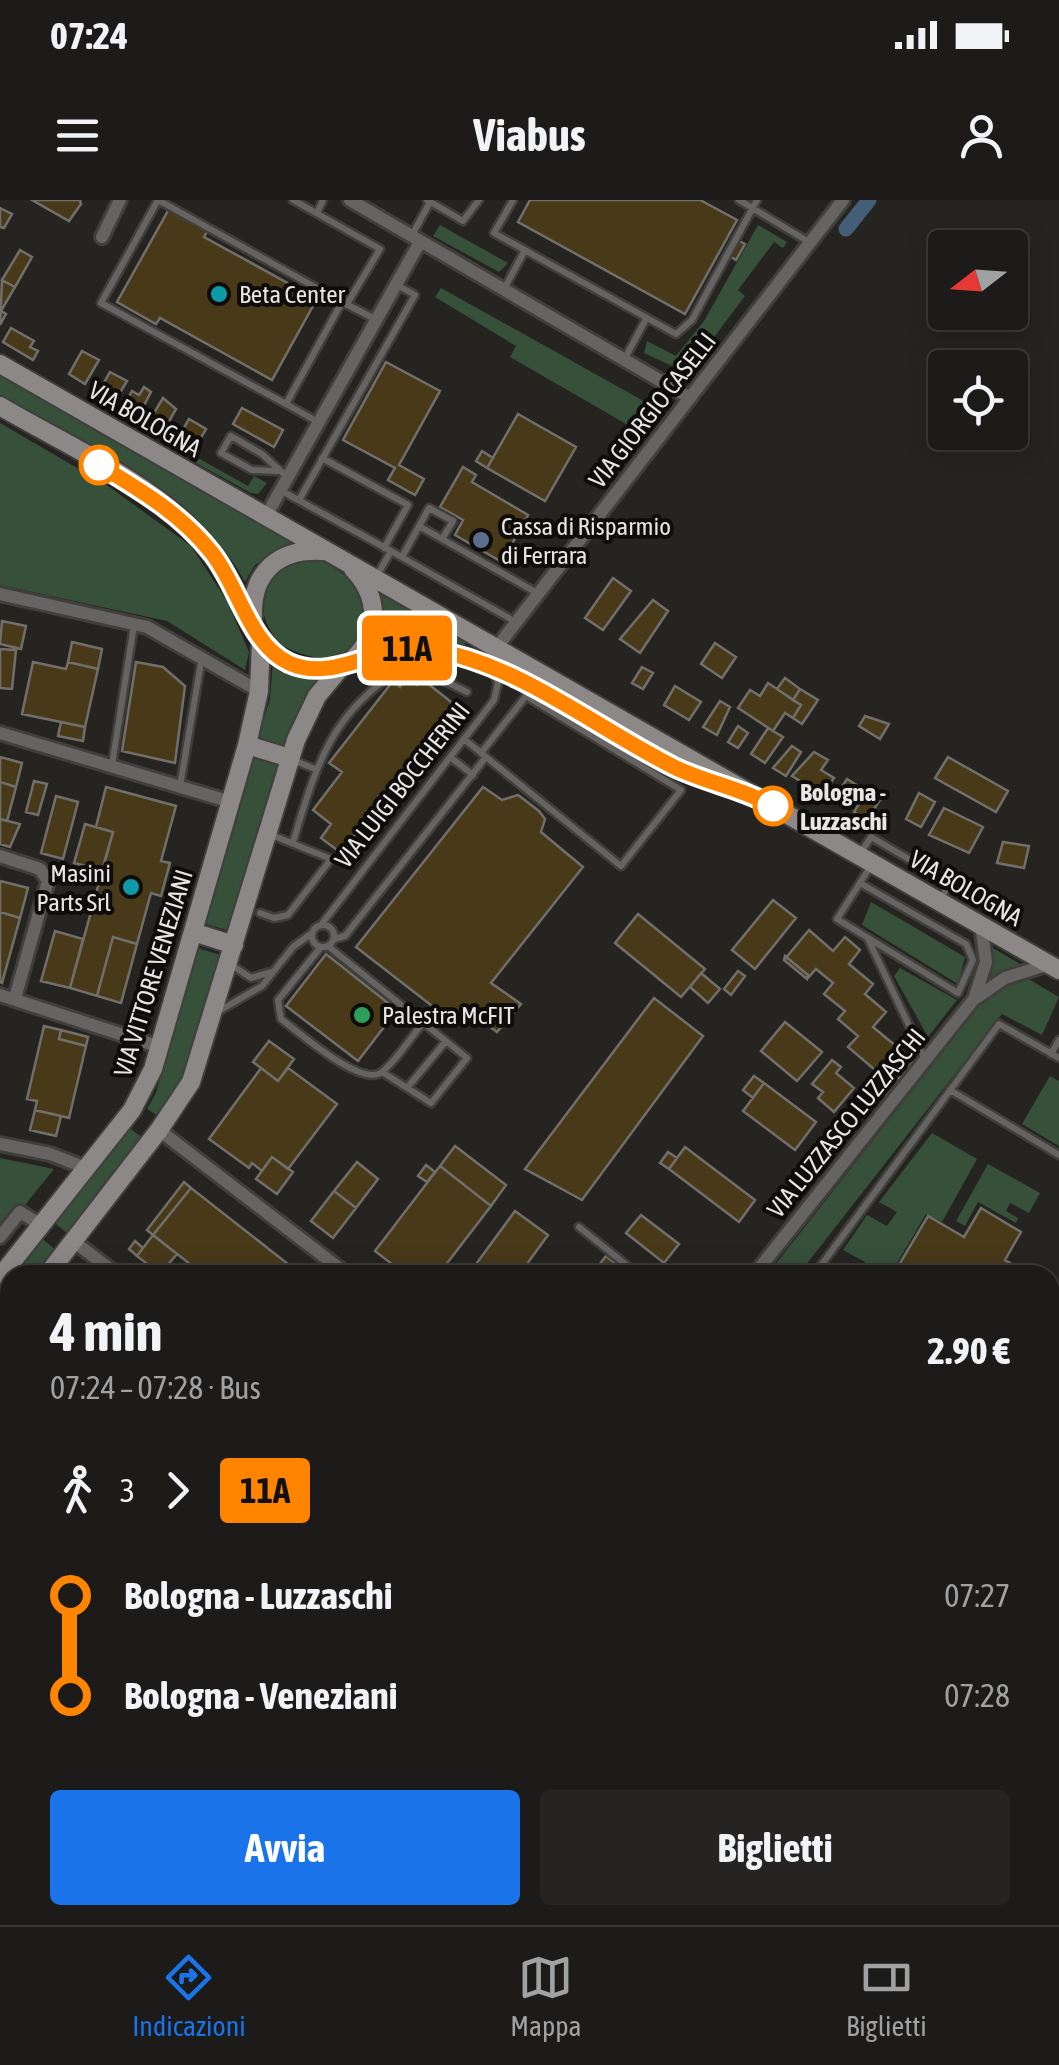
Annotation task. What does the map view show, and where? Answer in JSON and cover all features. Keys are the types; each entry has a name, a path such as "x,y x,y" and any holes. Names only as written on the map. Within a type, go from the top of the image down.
{"main road":[{"name":"VIA BOLOGNA","path":"0,364 1054,967"},
{"name":"VIA BOLOGNA","path":"0,406 158,500 188,524 214,556 258,634 275,655 306,669 346,663 398,648 431,649 462,656 489,666 673,766 744,789"},
{"path":"258,634 254,589 268,566 290,553 328,552"},
{"path":"54,1265 160,1130 195,1074 290,758 317,696 370,636 374,609 366,584 346,561"},
{"name":"VIA VITTORE VENEZIANI","path":"9,1265 132,1110 160,1047 247,745 259,691 258,634"},
{"name":"VIA BOLOGNA","path":"462,656 484,655 496,647"},
{"path":"247,745 290,758"},
{"path":"193,932 232,954"},
{"path":"132,1110 160,1130"},
{"path":"40,1226 71,1244"}],"street":[{"path":"102,237 120,200"},
{"path":"350,200 690,398"},
{"name":"VIA GIORGIO CASELLI","path":"496,647 843,200"},
{"path":"266,516 282,479 396,284 416,239"},
{"path":"0,594 135,624 203,656 259,691"},
{"path":"0,732 230,802"},
{"path":"0,856 40,869 48,880 15,998"},
{"name":"VIA LUZZASCO LUZZASCHI","path":"974,999 986,962 980,925"},
{"name":"VIA LUZZASCO LUZZASCHI","path":"762,1265 974,999 1005,978 1054,967"},
{"path":"0,995 160,1047"},
{"path":"160,1130 335,1265"},
{"path":"0,1144 50,1154 86,1168"},
{"path":"0,1237 20,1212 40,1226"},
{"path":"71,1244 103,1265"}],"lane":[{"path":"318,422 101,303 148,217 158,200 376,320"},
{"path":"286,404 380,249 293,200"},
{"path":"317,213 324,200"},
{"path":"416,239 428,201 464,221 479,200"},
{"path":"513,200 494,233 676,334 685,330 754,204"},
{"path":"739,200 754,204 810,243"},
{"path":"503,292 525,250"},
{"path":"299,500 415,295 396,284"},
{"path":"624,360 646,319"},
{"path":"282,479 252,470 221,453 230,436 262,454 299,500 516,622"},
{"path":"322,458 408,505 376,578"},
{"path":"402,557 429,508 453,521 442,539"},
{"path":"419,526 539,594"},
{"path":"112,766 135,624"},
{"path":"398,648 401,669"},
{"path":"180,786 203,656"},
{"name":"VIA LUIGI BOCCHERINI","path":"213,1014 256,990 321,925 497,695 498,683 489,666"},
{"path":"293,842 315,769 350,712 401,669 424,671 467,692"},
{"name":"VIA LUIGI BOCCHERINI","path":"382,1072 358,1074 278,1015 278,1000 324,947 334,938 345,936 473,775 484,755 526,696 680,790 621,866 484,755"},
{"path":"464,739 484,755"},
{"path":"450,756 473,775"},
{"path":"290,758 315,769"},
{"path":"260,914 274,918 288,915 331,859 267,834"},
{"path":"860,883 966,944 973,960 958,993 837,919 860,883 871,837 950,883 939,901"},
{"path":"321,925 330,928 334,938"},
{"path":"312,933 313,942 324,947 423,1022 467,1058 431,1103 382,1072 423,1022"},
{"path":"868,938 926,1060"},
{"path":"232,954 258,978 276,968"},
{"path":"821,1265 999,1024 1055,1056 1059,1040"},
{"path":"407,1088 446,1041"},
{"path":"950,1090 1059,1155"},
{"path":"579,1227 627,1265"}],"green space":[{"path":"440,225 508,263 499,272 433,236"},
{"path":"758,225 787,242 783,248 774,242 738,290 745,296 714,337 707,332 688,355 694,361 685,372 644,353 647,341 676,356 704,321"},
{"path":"441,288 649,404 654,396 663,401 633,440 622,434 628,425 510,357 516,346 435,297"},
{"path":"0,372 293,542 255,565 245,582 224,550 168,496 103,454 0,397"},
{"path":"0,423 108,486 191,546 227,601 249,652 245,670 167,621 0,585"},
{"path":"198,458 248,486 254,476 267,483 258,494 251,493 196,463"},
{"path":"318,559 345,576 361,595 366,616 363,634 351,649 333,657 308,656 278,643 263,612 265,586 273,575 284,567"},
{"path":"380,594 466,642 462,650 414,635 381,641"},
{"path":"273,661 316,680 287,748 257,738 270,700"},
{"path":"250,756 280,764 230,931 202,923"},
{"path":"871,902 965,957 958,984 862,925"},
{"path":"991,947 1020,964 988,982"},
{"path":"197,948 224,956 190,1069 160,1117 147,1109 156,1093"},
{"path":"900,968 957,1000 928,1037 894,976"},
{"path":"1025,977 1059,997 1042,1035 1002,1014 806,1265 775,1265 984,999"},
{"path":"1050,1076 1059,1081 1059,1146 1022,1124"},
{"path":"128,1127 143,1138 69,1235 55,1223"},
{"path":"932,1133 977,1159 942,1222 926,1214 896,1265 864,1265 865,1262 843,1250 867,1215 887,1226 897,1212 879,1202"},
{"path":"0,1158 54,1169 0,1236"},
{"path":"988,1164 1040,1193 1029,1213 1010,1203 1006,1211 1018,1218 1016,1223 978,1202 965,1226 956,1221"},
{"path":"40,1237 57,1251 46,1265 18,1265"}],"building":[{"path":"32,200 80,200 81,204 69,221"},
{"path":"530,200 700,200 737,220 685,314 518,222"},
{"path":"0,208 12,214 4,228 0,227"},
{"name":"Beta Center","path":"169,209 208,230 204,237 306,293 308,290 319,295 272,380 160,318 156,324 117,302"},
{"path":"737,240 745,244 736,260 728,255"},
{"path":"20,250 32,257 15,287 2,280"},
{"path":"2,280 15,287 1,311 6,314 0,325"},
{"path":"11,328 34,341 30,347 38,351 33,360 3,342"},
{"path":"82,351 99,360 85,384 69,374"},
{"path":"386,362 440,391 399,465 424,479 415,495 388,480 395,468 343,440"},
{"path":"110,372 127,381 118,396 102,386"},
{"path":"144,387 151,392 141,411 126,402 132,391 139,395"},
{"path":"163,398 176,409 167,425 152,416"},
{"path":"242,408 283,430 274,447 233,424"},
{"path":"518,414 576,447 545,501 487,468"},
{"path":"189,419 206,429 198,443 181,433"},
{"path":"482,451 493,458 487,468 476,461"},
{"path":"463,467 476,475 472,482 528,515 502,562 455,535 463,520 440,507"},
{"path":"613,578 631,591 603,630 585,618"},
{"path":"653,600 668,611 640,653 620,639"},
{"path":"2,621 26,626 21,649 0,644"},
{"path":"72,642 102,649 98,669 68,662"},
{"path":"715,643 736,657 722,678 701,664"},
{"path":"0,649 16,650 12,689 0,688"},
{"path":"33,662 66,669 68,662 98,669 85,727 22,714"},
{"path":"136,662 163,667 185,686 175,763 122,751"},
{"path":"642,667 653,673 643,689 632,683"},
{"path":"407,677 417,685 422,679 455,705 341,853 321,838 331,824 313,810 342,772 329,763 393,681 400,687"},
{"path":"785,678 800,689 793,700 777,689"},
{"path":"768,683 801,705 793,718 785,713 773,731 738,708 750,690 760,696"},
{"path":"675,686 701,702 689,720 664,705"},
{"path":"800,689 818,700 802,724 793,718 801,705 793,700"},
{"path":"720,701 730,707 717,735 703,727"},
{"path":"865,716 889,724 880,739 859,726"},
{"path":"61,722 85,727 83,741 58,736"},
{"path":"738,726 748,733 738,748 728,742"},
{"path":"768,728 783,737 765,763 751,754"},
{"path":"792,746 801,752 786,776 773,768"},
{"path":"814,752 828,760 821,770 834,778 823,795 792,776"},
{"path":"0,757 22,763 16,787 0,782"},
{"path":"948,757 1008,791 996,812 935,778"},
{"path":"847,779 858,786 846,806 834,799"},
{"path":"34,781 47,784 38,815 26,812"},
{"path":"0,782 16,787 7,821 0,819"},
{"name":"Masini Parts Srl","path":"106,787 176,806 161,861 170,863 161,896 151,893 137,944 113,937 97,996 70,988 113,832 96,827"},
{"path":"483,787 502,800 518,795 539,811 545,819 541,832 583,867 491,983 521,1004 497,1032 468,1010 458,1026 356,947"},
{"path":"867,791 880,800 867,820 854,812"},
{"path":"919,793 935,802 921,827 906,819"},
{"path":"56,796 78,802 63,859 41,853"},
{"path":"944,808 983,827 969,853 929,835"},
{"path":"0,819 20,824 10,847 0,844"},
{"path":"85,824 113,832 102,870 74,863"},
{"path":"1003,842 1029,846 1024,868 997,863"},
{"path":"0,881 28,888 20,918 0,912"},
{"path":"773,900 796,918 755,969 732,950"},
{"path":"0,912 20,918 2,983 0,982"},
{"path":"638,914 705,969 681,997 615,943"},
{"path":"809,930 833,951 845,937 860,950 849,964 873,984 865,994 886,1012 873,1027 914,1061 885,1095 867,1080 875,1070 848,1047 858,1036 838,1019 845,1011 824,994 833,983 816,969 807,979 784,960"},
{"path":"55,931 83,939 70,988 41,981"},
{"path":"113,937 137,944 121,1003 97,996"},
{"path":"326,954 397,1010 358,1061 286,1006"},
{"path":"785,956 808,975 807,979 784,960"},
{"path":"738,971 745,976 731,995 724,989"},
{"path":"701,973 720,989 708,1003 690,987"},
{"path":"654,998 703,1036 582,1200 525,1169"},
{"path":"785,1022 822,1052 797,1081 761,1051"},
{"path":"44,1026 61,1030 59,1039 86,1046 69,1118 35,1110 37,1101 27,1099"},
{"path":"61,1030 88,1037 86,1046 59,1039"},
{"path":"269,1041 294,1059 278,1081 253,1062"},
{"path":"832,1060 841,1067 836,1073 854,1088 834,1112 818,1098 823,1092 812,1084"},
{"path":"261,1068 278,1081 288,1068 337,1104 288,1169 272,1157 262,1171 252,1163 249,1168 209,1139"},
{"path":"754,1076 764,1083 753,1098 743,1090"},
{"path":"764,1083 816,1122 795,1150 743,1111"},
{"path":"35,1110 61,1116 56,1136 30,1130"},
{"path":"455,1146 506,1185 491,1206 440,1166"},
{"path":"685,1147 755,1200 739,1222 669,1169"},
{"path":"668,1152 677,1158 669,1169 660,1163"},
{"path":"272,1157 293,1172 277,1194 256,1179"},
{"path":"357,1162 378,1179 356,1208 334,1191"},
{"path":"426,1165 435,1172 427,1182 418,1176"},
{"path":"440,1166 491,1206 446,1265 393,1265 375,1251"},
{"path":"184,1182 191,1188 153,1235 147,1230"},
{"path":"191,1188 289,1265 191,1265 153,1235"},
{"path":"334,1191 356,1208 333,1238 311,1221"},
{"path":"981,1208 1021,1232 1005,1260 1013,1265 899,1265 928,1216 964,1237"},
{"path":"515,1211 548,1235 526,1265 475,1265"},
{"path":"641,1215 679,1244 664,1263 626,1233"},
{"path":"153,1235 177,1254 168,1265 148,1265 137,1256"},
{"path":"135,1241 143,1248 137,1256 129,1249"},
{"path":"606,1256 617,1265 599,1265"}],"waterway":[{"path":"846,229 869,200"}],"bus line":[{"name":"11A","path":"99,465 158,500 188,524 214,556 262,640 275,655 291,664 323,670 384,651 415,647 462,656 533,686 673,766 744,789 773,806"}],"place":[{"name":"Beta Center","path":"219,294"},
{"name":"Cassa di Risparmio di Ferrara","path":"481,540"},
{"name":"Bologna - Luzzaschi","path":"773,806"},
{"name":"Masini Parts Srl","path":"131,887"},
{"name":"Palestra McFIT","path":"362,1015"}]}
